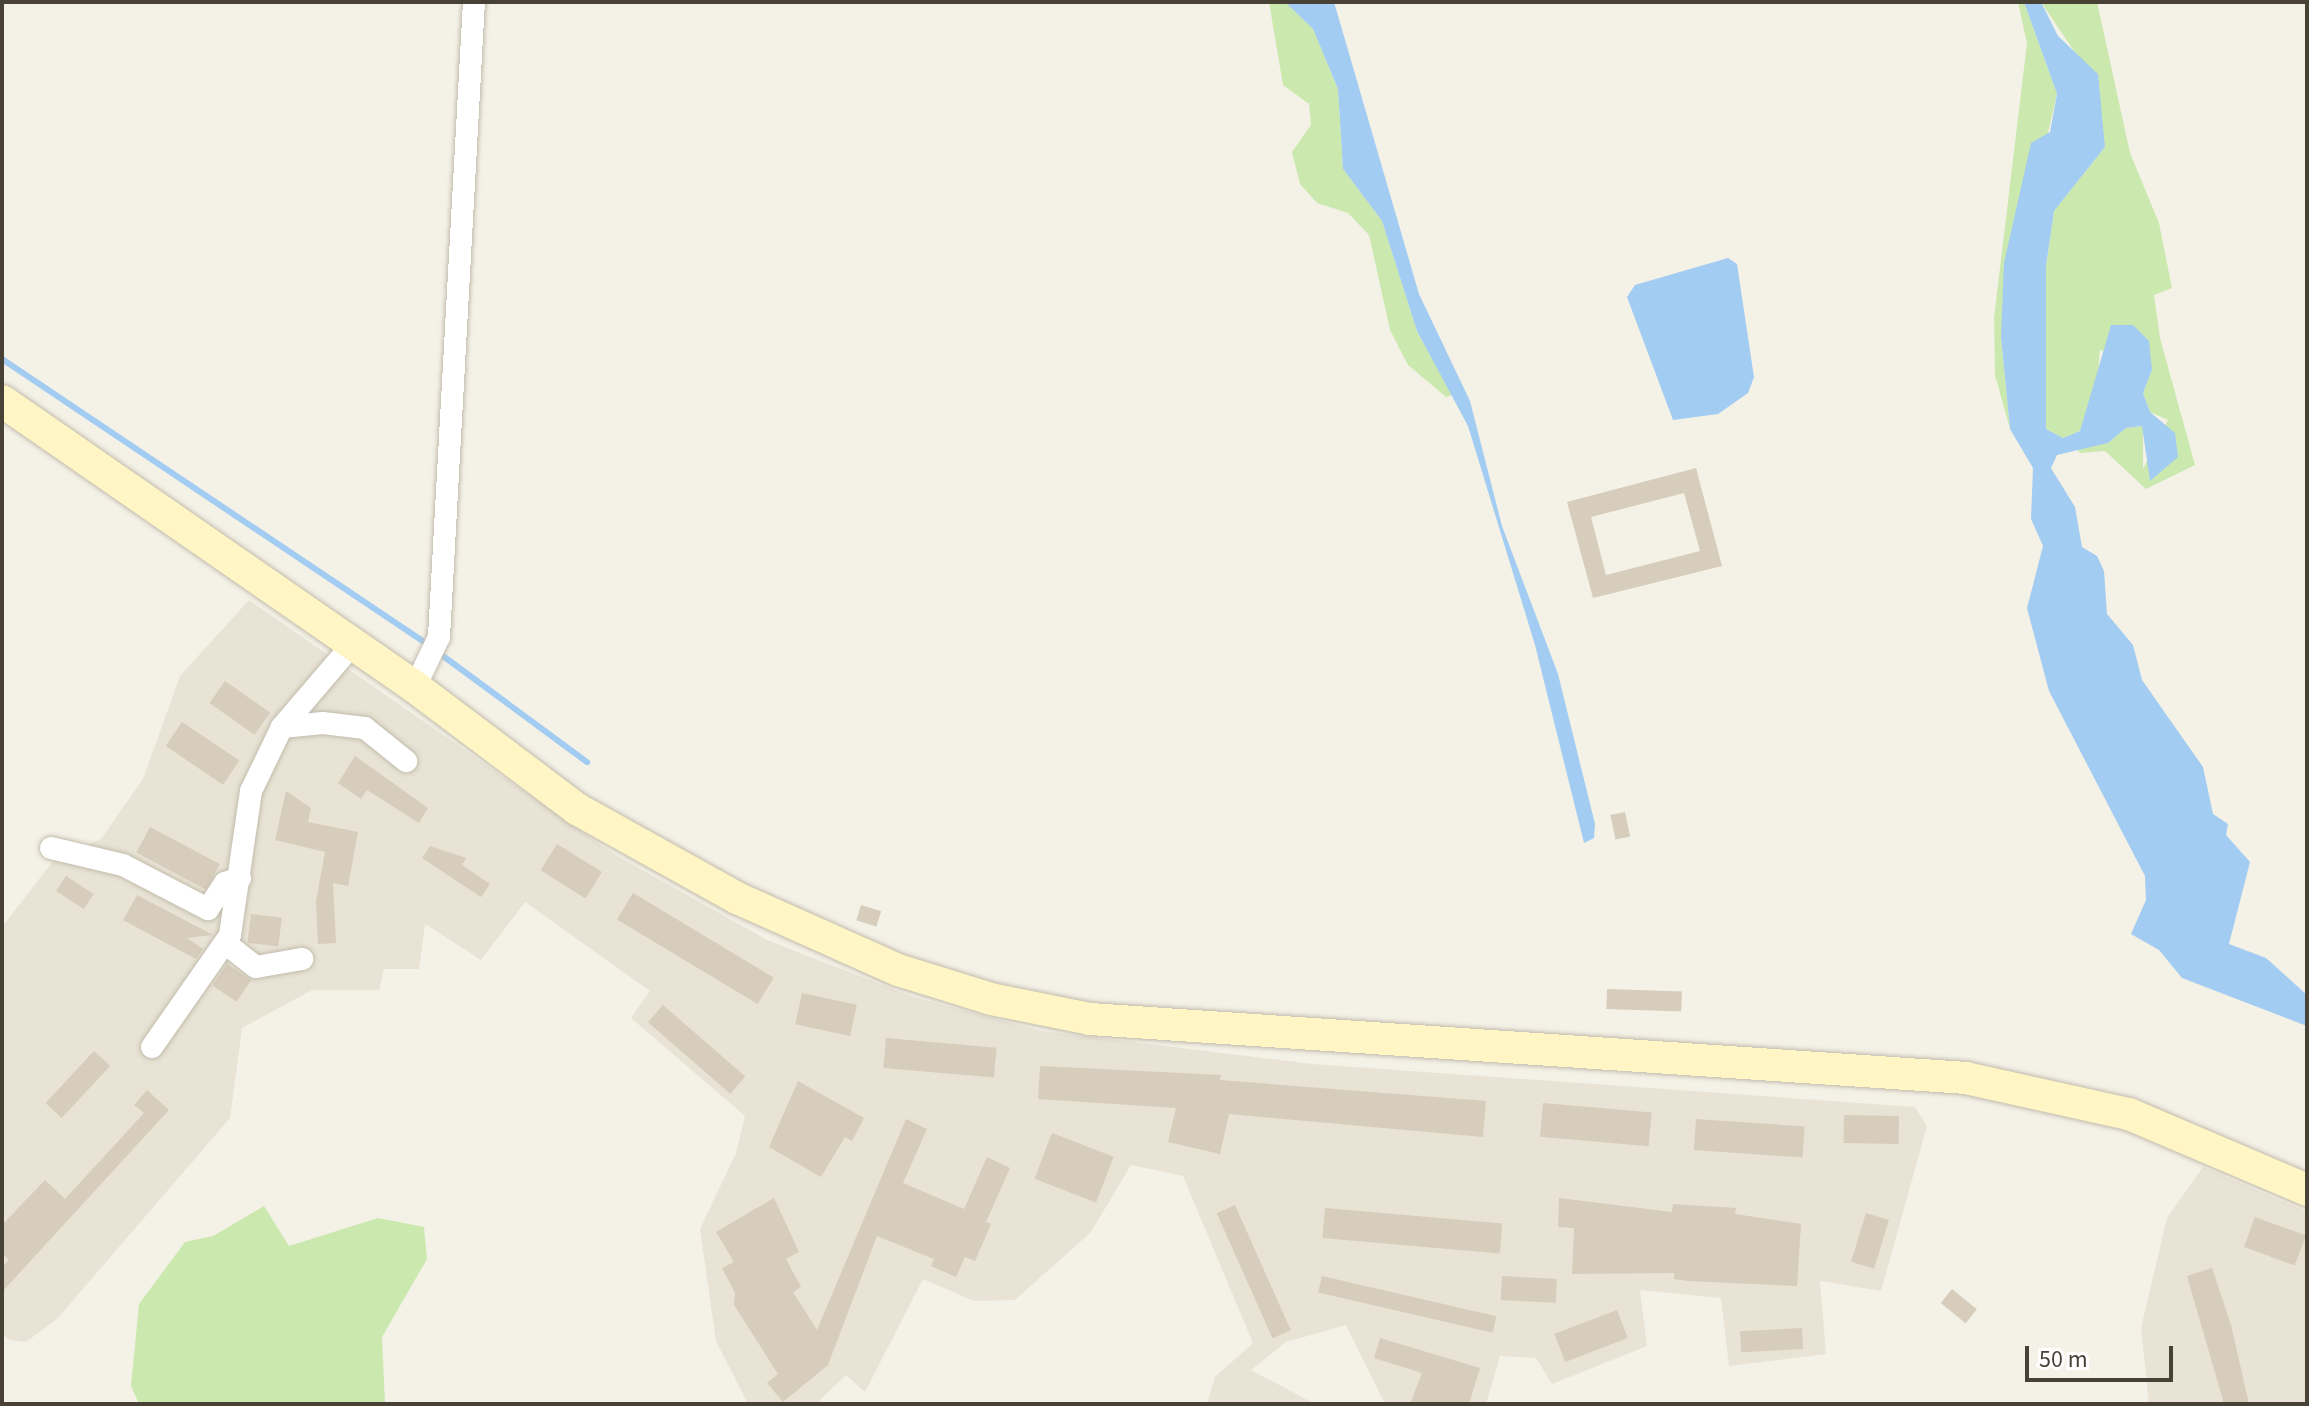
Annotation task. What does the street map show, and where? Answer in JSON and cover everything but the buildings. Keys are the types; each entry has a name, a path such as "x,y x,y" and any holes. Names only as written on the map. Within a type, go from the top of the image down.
{"main road":[{"path":"2,401 415,687 577,809 699,877 898,970 991,999 1090,1019 1966,1078 2129,1114 2307,1190"}],"street":[{"path":"415,687 439,637 474,2"},
{"path":"152,1047 225,943 240,878 251,791 282,727 353,644"},
{"path":"282,727 323,723 365,728 406,761"},
{"path":"51,848 123,865 208,909 225,883 240,878"},
{"path":"225,943 256,967 302,959"}],"shaded area":[{"path":"249,600 617,856 767,940 913,997 1042,1031 1312,1064 1915,1107 1927,1126 1881,1291 1820,1281 1826,1354 1729,1366 1721,1298 1640,1290 1647,1346 1552,1384 1536,1358 1500,1356 1486,1404 1385,1404 1346,1325 1286,1342 1251,1370 1315,1404 1207,1404 1215,1377 1253,1343 1183,1176 1131,1165 1091,1232 1015,1300 974,1301 923,1279 865,1392 846,1375 816,1404 748,1404 716,1341 700,1229 736,1153 745,1116 631,1018 650,991 525,902 481,960 425,924 419,969 384,969 379,990 312,990 242,1028 230,1118 57,1319 26,1342 10,1340 2,1334 2,927 53,861 101,839 143,779 180,676"},
{"path":"2203,1167 2307,1212 2307,1404 2149,1404 2141,1328 2167,1218"}],"green space":[{"path":"1269,2 1285,2 1313,29 1338,89 1343,169 1382,221 1417,331 1452,395 1446,397 1408,365 1390,330 1369,235 1348,213 1317,203 1300,184 1292,152 1311,125 1309,104 1283,85"},
{"path":"2018,2 2024,2 2057,94 2001,337 2010,429 1995,375 1994,318 2027,43"},
{"path":"2041,2 2097,2 2130,153 2159,223 2172,288 2154,295 2160,338 2195,465 2146,489 2105,451 2080,453 2076,448 2108,443 2126,428 2143,426 2143,469 2168,420 2150,412 2143,393 2152,370 2100,350 2097,385 2080,431 2063,438 2046,429 2046,266 2054,211 2105,147 2076,54"},
{"path":"264,1206 289,1246 378,1218 424,1227 427,1259 382,1337 385,1404 139,1404 131,1386 139,1304 185,1242 213,1236"}],"water":[{"path":"1285,2 1334,2 1419,294 1470,401 1502,526 1558,674 1595,824 1594,838 1584,843 1535,645 1468,426 1417,331 1382,221 1343,169 1338,89 1313,29"},
{"path":"2024,2 2041,2 2058,36 2098,74 2105,147 2054,211 2046,266 2046,429 2063,438 2080,431 2111,325 2133,325 2149,341 2152,370 2143,393 2150,412 2175,433 2178,457 2150,481 2142,426 2126,428 2108,443 2057,455 2051,468 2075,507 2082,547 2097,556 2104,571 2107,614 2133,645 2142,680 2203,767 2213,814 2228,824 2226,835 2250,862 2229,944 2266,958 2307,995 2307,1026 2182,978 2159,950 2131,934 2146,900 2145,876 2049,691 2027,608 2043,546 2031,519 2033,468 2010,429 2001,337 2004,263 2031,143 2050,132 2057,94"},
{"path":"1728,258 1737,264 1754,377 1748,393 1718,414 1673,420 1627,297 1635,285"}],"waterway":[{"path":"2,359 430,646"},
{"path":"439,653 587,762"}]}
